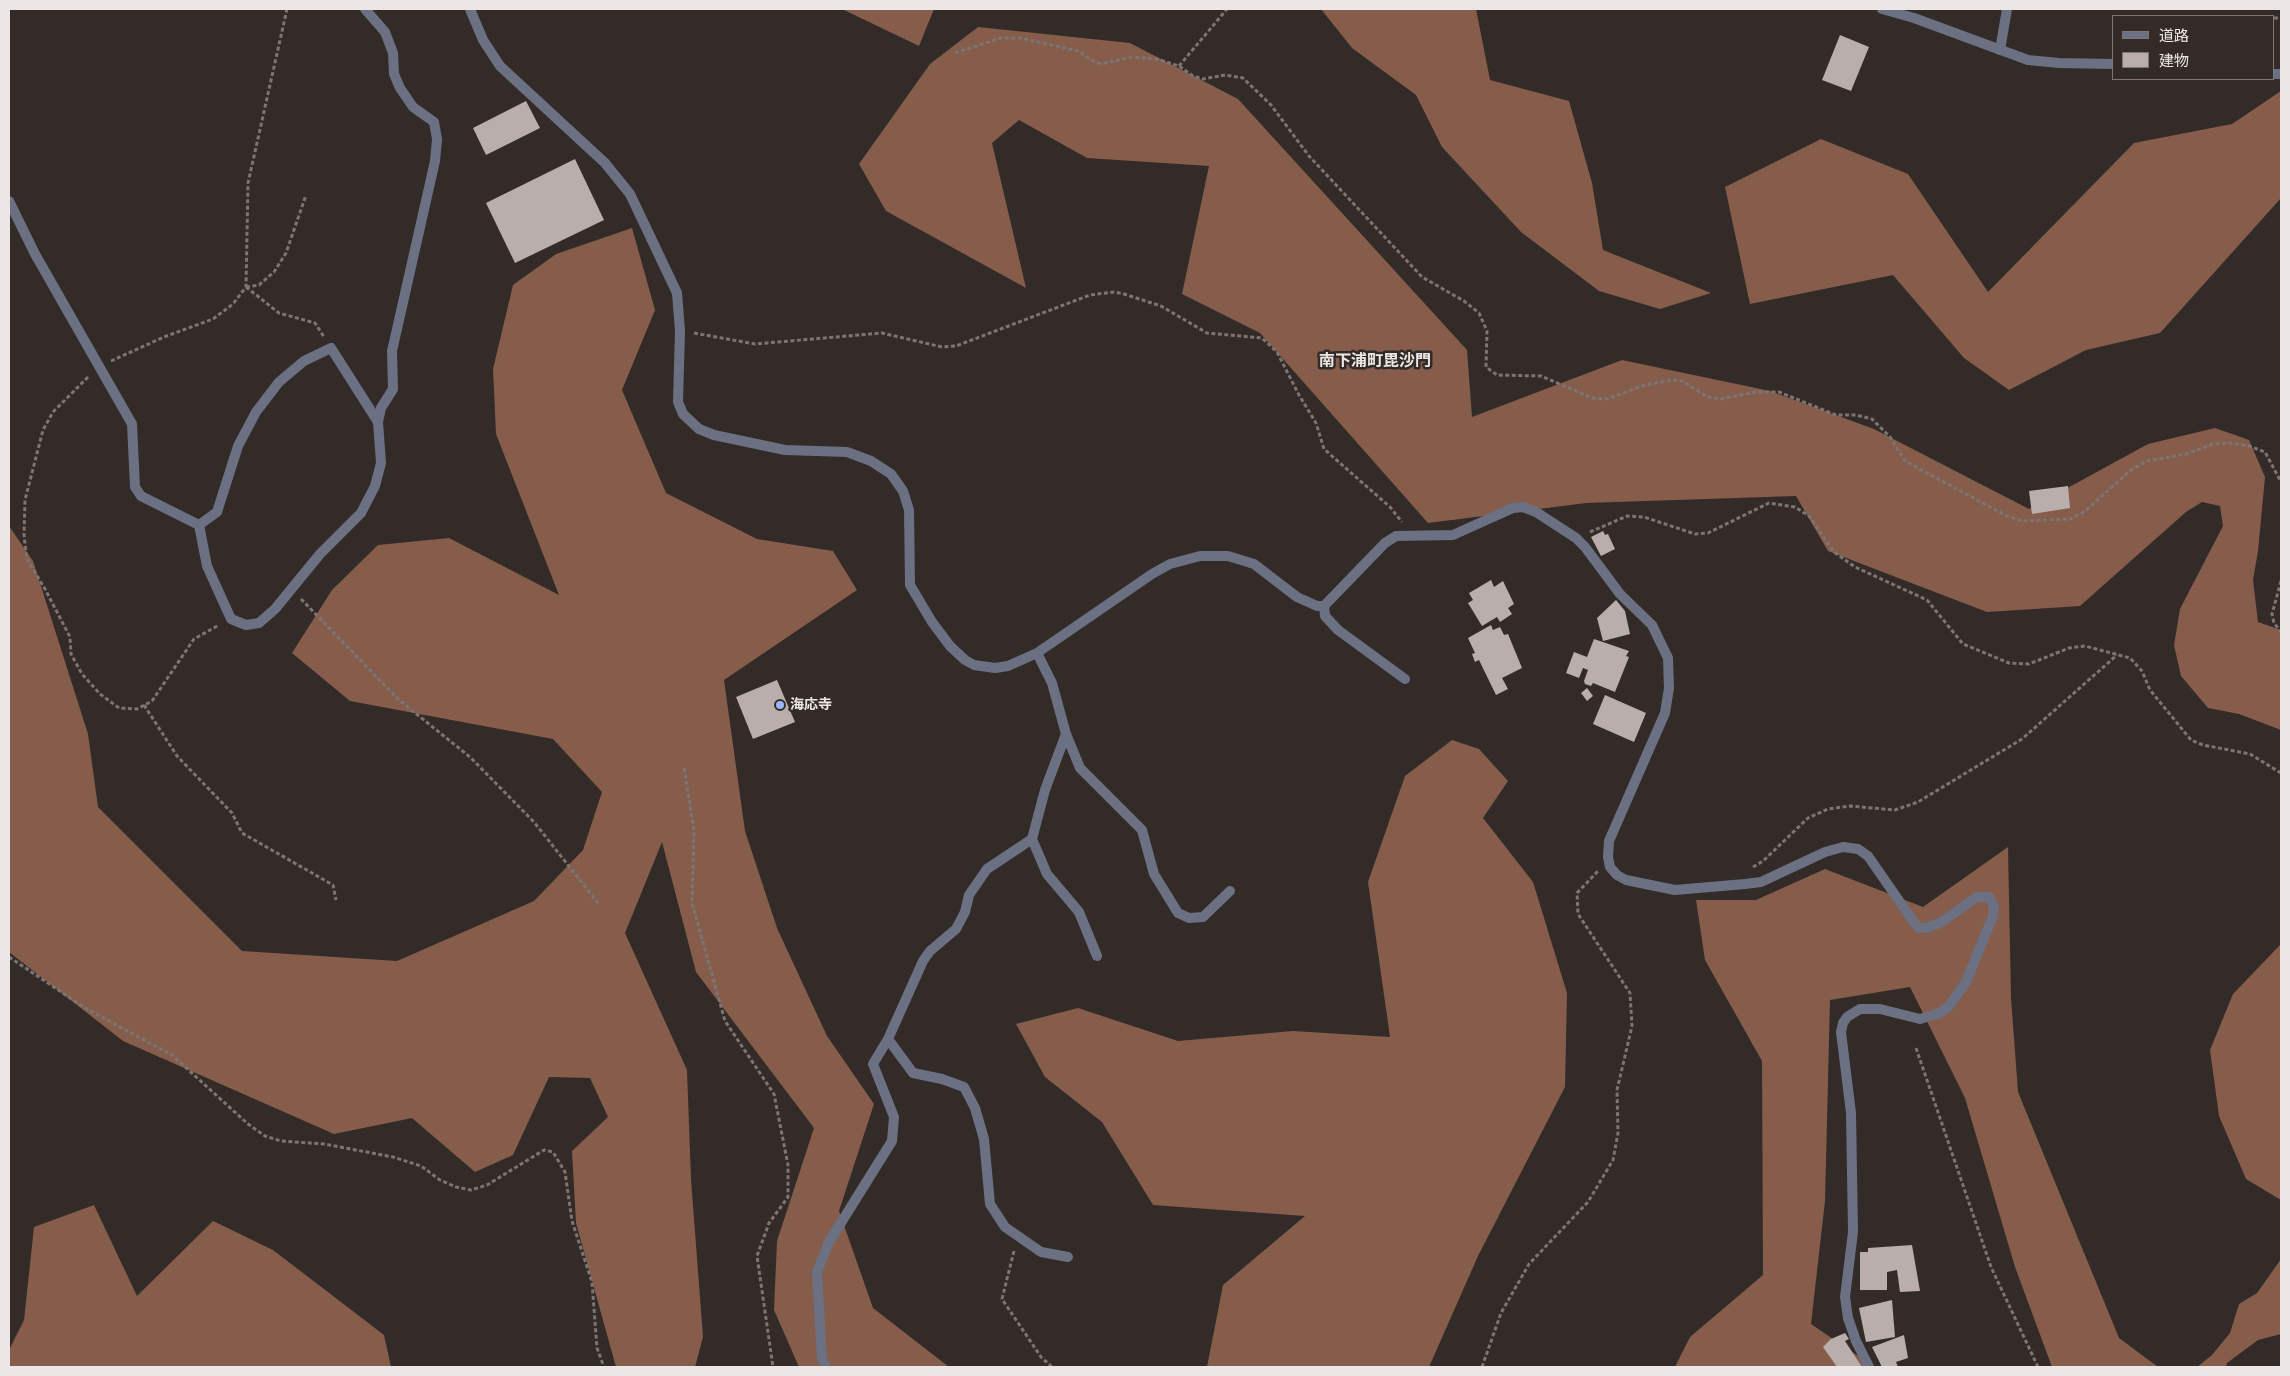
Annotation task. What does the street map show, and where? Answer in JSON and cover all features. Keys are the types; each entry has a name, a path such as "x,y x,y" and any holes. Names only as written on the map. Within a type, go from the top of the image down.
{"street":[{"path":"199,525 206,566 231,619 246,625 259,623 275,610 320,554 361,513 375,486 381,463 378,422 381,408 393,389 392,351 435,161 437,138 434,122 413,107 400,88 394,74 393,53 385,32 365,9"},
{"path":"470,9 483,40 500,66 605,163 630,194 677,293 680,330 678,402 683,414 692,424 714,435 785,450 847,452 882,468 898,481 909,510 910,586 932,622 950,646 965,660 984,668 1008,666 1037,653 1152,574 1170,564 1200,556 1228,556 1254,564 1297,597 1317,606 1324,606 1390,539 1396,536 1453,535 1519,506 1536,512 1576,538 1620,594 1652,625 1664,646 1669,671 1665,713 1609,841 1608,857 1610,867 1617,875 1626,880 1675,890 1761,882 1825,852 1850,848 1858,849 1872,862 1918,928 1926,928 1940,923 1978,896 1989,897 1992,901 1993,916 1966,982 1949,1006 1940,1013 1920,1019 1880,1009 1860,1009 1843,1023 1841,1032 1851,1112 1852,1232 1845,1297 1848,1318 1856,1341 1869,1367"},
{"path":"1882,9 1914,18 2028,60 2059,63 2112,64"},
{"path":"2000,50 2007,9"},
{"path":"9,201 34,254 132,424 135,487 142,496 199,525"},
{"path":"199,525 217,512 238,446 256,412 279,382 304,361 331,348 378,422"},
{"path":"1324,606 1325,616 1338,630 1405,679"},
{"path":"1037,653 1052,683 1066,734 1080,768 1142,830 1154,874 1178,913 1189,918 1203,917 1230,892"},
{"path":"1066,734 1045,790 1032,839 1047,874 1079,912 1097,956"},
{"path":"826,1367 822,1359 817,1272 829,1242 892,1141 894,1117 872,1064 888,1039 923,961 930,951 956,929 965,912 969,895 986,869 1032,839"},
{"path":"888,1039 914,1073 942,1078 964,1087 975,1108 984,1139 990,1204 1005,1227 1041,1252 1068,1256"}],"path":[{"path":"231,619 194,639 152,701 137,709 119,708 100,694 82,674 71,654 70,638 45,588 27,560 24,536 25,500 43,430 53,412 100,366 164,337 213,319 233,304 246,287 248,183 287,9"},
{"path":"1179,66 1227,9"},
{"path":"955,53 1001,38 1020,38 1079,51 1091,60 1101,64 1132,57 1157,58 1179,66 1193,76 1203,79 1225,75 1243,78 1271,105 1309,156 1422,277 1464,301 1479,313 1487,331 1486,367 1497,375 1541,376 1592,398 1607,399 1642,386 1671,380 1683,381 1707,397 1721,399 1756,392 1779,392 1836,415 1856,415 1872,419 1890,437 1905,461 2007,516 2022,521 2070,519 2084,512 2132,469 2147,462 2186,454 2214,444 2229,443 2249,446 2265,452 2281,482"},
{"path":"246,287 259,285 274,272 286,253 306,195"},
{"path":"246,287 280,312 315,323 331,348"},
{"path":"680,330 754,344 874,333 892,334 942,347 956,346 1090,296 1114,292 1124,294 1161,306 1206,333 1262,338 1277,352 1290,380 1316,423 1324,449 1390,507 1414,535"},
{"path":"1576,538 1627,516 1644,517 1695,534 1708,533 1769,503 1795,507 1809,516 1834,552 1855,567 1927,600 1963,644 2010,663 2029,664 2069,648 2085,646 2130,658 2142,671 2150,690 2191,740 2203,745 2250,754 2281,773"},
{"path":"2281,581 2272,614 2274,623 2281,632"},
{"path":"292,590 399,700 470,757 527,815 598,903"},
{"path":"1748,870 1763,862 1808,818 1828,809 1850,806 1895,810 1918,802 2022,739 2117,655"},
{"path":"144,705 177,756 232,813 242,833 333,885 336,900"},
{"path":"684,768 694,831 692,903 724,1021 774,1094 788,1165 788,1197 769,1224 757,1256 773,1367"},
{"path":"1482,1367 1501,1313 1528,1264 1588,1202 1613,1160 1618,1133 1616,1090 1632,1026 1630,993 1578,914 1577,893 1600,870 1610,867"},
{"path":"9,957 85,1008 172,1055 248,1124 265,1136 281,1141 324,1144 393,1157 421,1166 440,1180 456,1187 471,1190 487,1185 544,1150 554,1152 565,1172 572,1222 592,1282 597,1348 604,1367"},
{"path":"1916,1048 1991,1267 2038,1367"},
{"path":"1018,1235 1002,1299 1041,1358 1052,1367"}],"shaded area":[{"path":"842,9 934,9 919,46"},
{"path":"1321,9 1476,9 1490,80 1569,101 1592,183 1603,250 1711,293 1660,309 1599,291 1521,232 1442,147 1416,95 1352,48"},
{"path":"978,27 1130,43 1238,99 1467,350 1472,417 1622,360 1770,391 1874,429 2029,509 2148,444 2215,428 2249,440 2265,477 2258,551 2253,580 2258,622 2281,630 2281,730 2239,714 2208,708 2181,676 2174,645 2180,609 2223,526 2220,506 2202,502 2186,512 2080,606 1987,612 1828,551 1796,496 1586,503 1428,523 1260,333 1182,294 1209,166 1087,158 1019,120 992,143 1026,288 886,211 859,164 930,64"},
{"path":"2281,91 2281,198 2160,333 2086,350 2009,390 1964,358 1893,275 1750,304 1725,187 1821,139 1908,174 1988,292 2134,143 2232,124"},
{"path":"632,228 655,310 622,390 666,493 757,539 833,551 857,590 724,680 745,831 777,928 827,1036 874,1104 839,1211 873,1308 949,1367 799,1367 774,1310 777,1241 814,1128 696,972 662,842 625,933 687,1070 691,1179 703,1337 695,1367 616,1367 576,1223 572,1151 608,1117 590,1078 549,1077 513,1155 475,1172 412,1118 334,1134 123,1041 9,952 9,526 33,561 88,734 98,807 242,951 397,961 534,901 583,850 602,792 553,739 350,701 292,653 332,590 378,545 449,538 559,595 496,434 493,369 513,285 556,254"},
{"path":"1452,740 1479,749 1508,781 1483,818 1533,882 1567,993 1565,1087 1478,1256 1429,1367 1207,1367 1223,1285 1305,1216 1153,1205 1102,1122 1045,1077 1016,1024 1078,1008 1178,1041 1293,1031 1390,1037 1368,882 1405,776"},
{"path":"2008,847 2011,998 2018,1092 2119,1338 2158,1367 2052,1367 2015,1267 1965,1098 1910,987 1830,1000 1825,1201 1811,1324 1874,1367 1675,1367 1690,1337 1763,1275 1762,1061 1705,960 1696,900 1756,900 1825,869 1923,907"},
{"path":"2281,944 2281,1200 2246,1179 2219,1116 2210,1050 2233,994"},
{"path":"94,1205 137,1296 213,1221 273,1250 384,1335 391,1367 9,1367 9,1350 24,1320 34,1227"},
{"path":"2281,1259 2281,1334 2258,1340 2227,1363 2226,1367 2197,1367 2212,1355 2230,1333 2239,1304 2257,1293"}],"building":[{"path":"1840,35 1869,47 1851,91 1822,80"},
{"path":"526,101 540,128 486,155 473,128"},
{"path":"575,159 604,220 515,263 486,203"},
{"path":"2068,486 2070,508 2032,514 2029,491"},
{"path":"1603,531 1605,535 1608,534 1615,549 1601,556 1591,537"},
{"path":"1491,580 1494,587 1503,581 1514,604 1508,608 1512,614 1500,622 1497,617 1482,626 1468,603 1473,600 1469,593"},
{"path":"1616,600 1625,611 1630,634 1603,641 1597,618"},
{"path":"1491,625 1493,630 1500,627 1504,635 1508,634 1522,668 1502,678 1508,689 1496,695 1479,660 1475,662 1472,654 1475,653 1468,638"},
{"path":"1594,639 1629,651 1626,656 1629,657 1615,692 1593,683 1591,686 1585,684 1584,681 1588,670 1583,668 1579,678 1566,673 1574,652 1587,657"},
{"path":"777,680 795,722 753,739 736,697"},
{"path":"1587,688 1593,696 1587,701 1581,693"},
{"path":"1605,695 1646,713 1634,742 1593,724"},
{"path":"1912,1245 1920,1291 1900,1292 1897,1270 1887,1272 1887,1290 1860,1290 1860,1252 1868,1252 1868,1248"},
{"path":"1892,1300 1895,1337 1866,1342 1859,1308"},
{"path":"1845,1333 1849,1339 1845,1341 1862,1367 1837,1367 1823,1347 1831,1339"},
{"path":"1904,1335 1908,1358 1896,1362 1898,1367 1882,1367 1872,1347"}],"place":[{"name":"海応寺","path":"780,705"}],"district":[{"name":"南下浦町毘沙門","path":"1375,361"}]}
